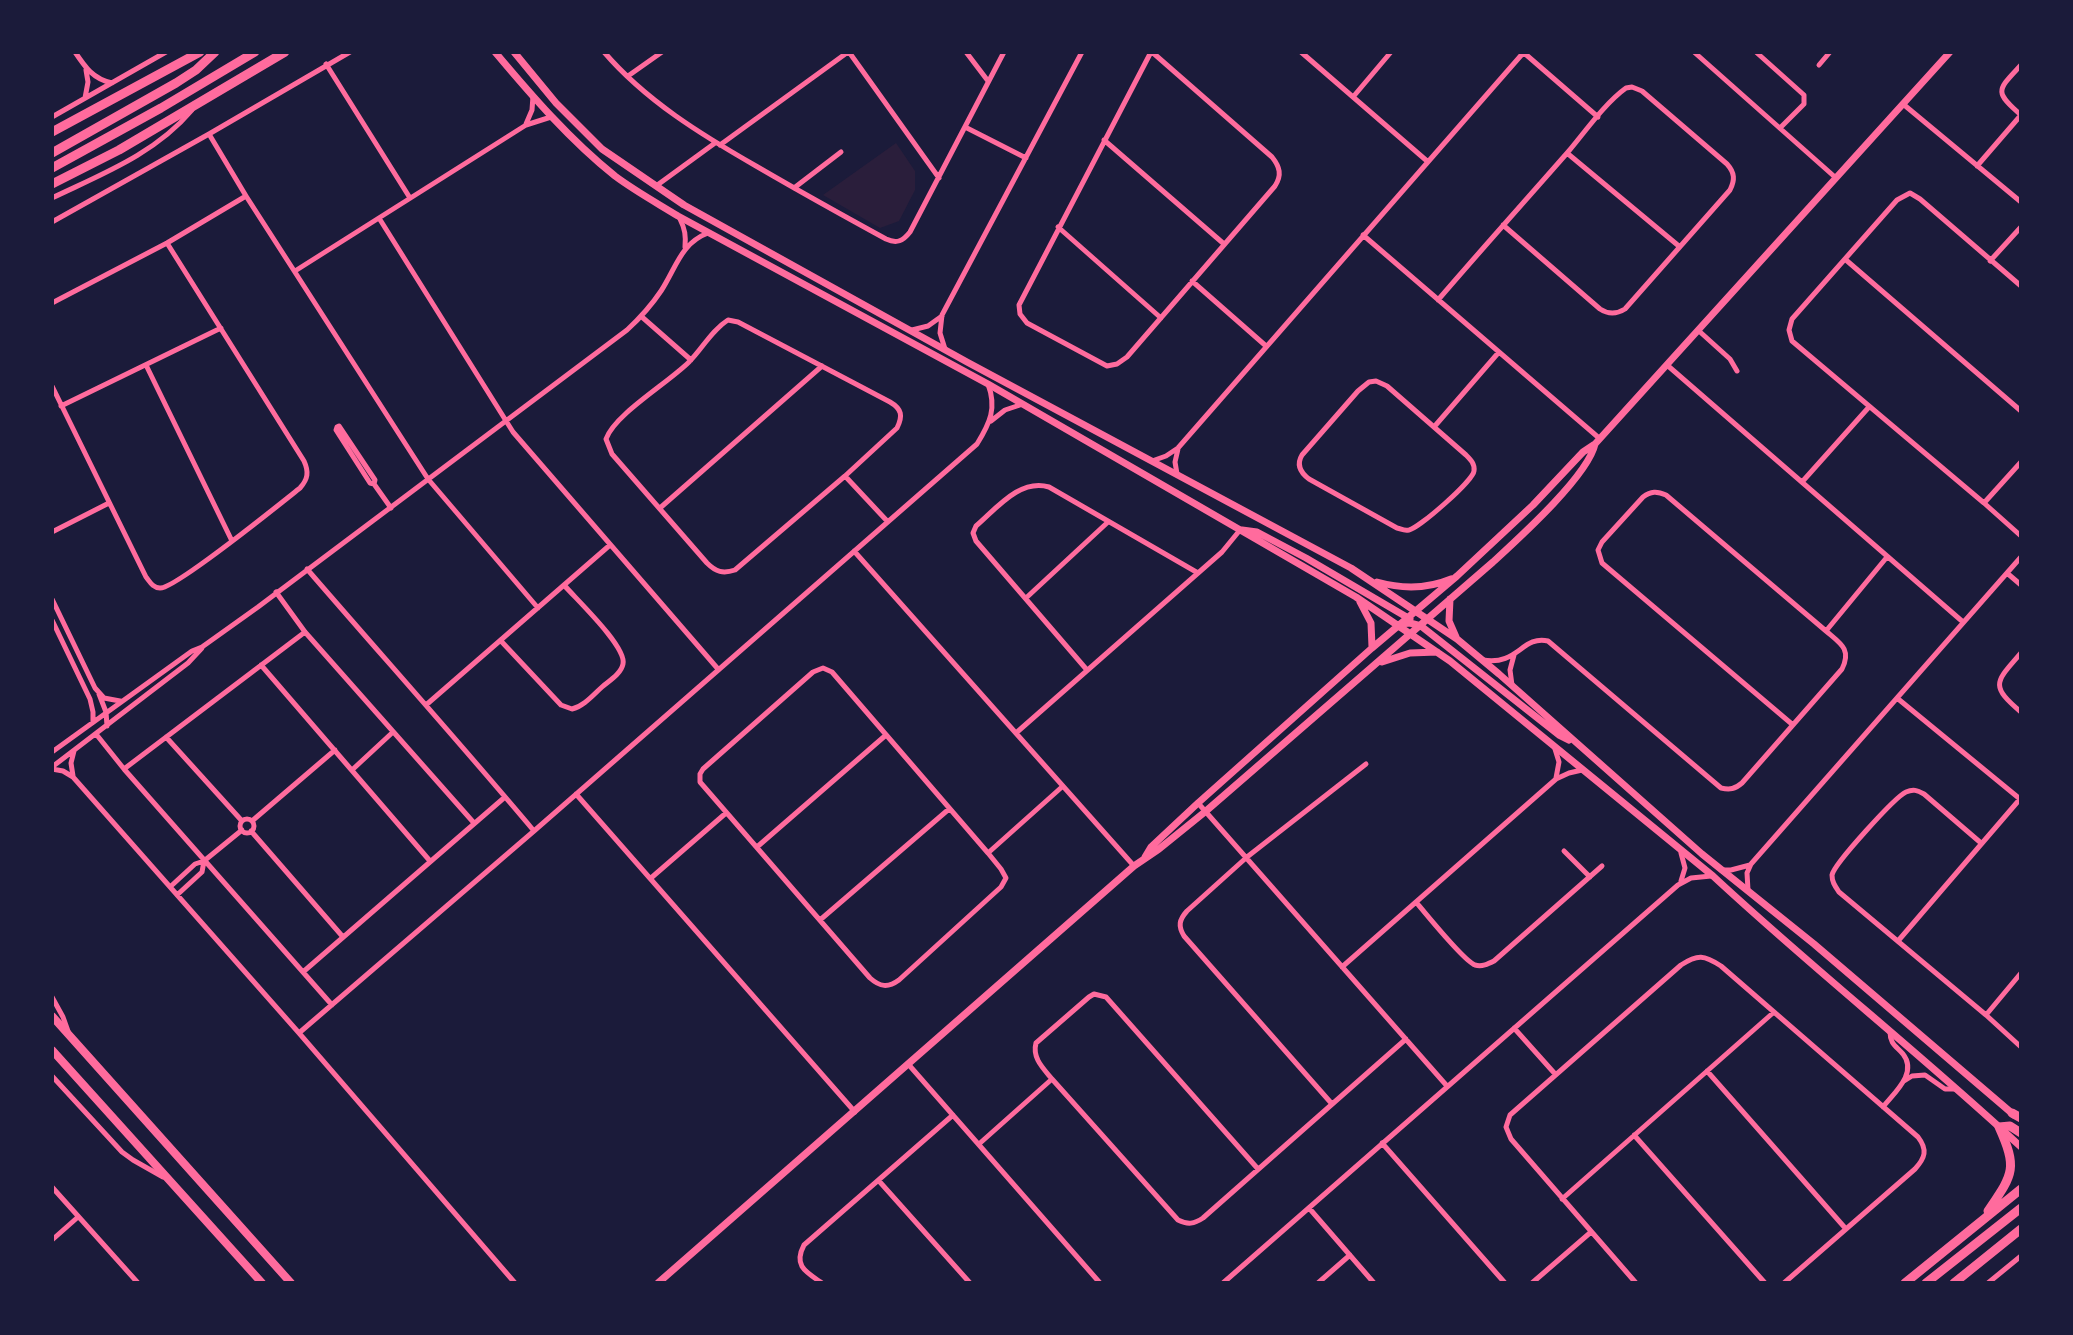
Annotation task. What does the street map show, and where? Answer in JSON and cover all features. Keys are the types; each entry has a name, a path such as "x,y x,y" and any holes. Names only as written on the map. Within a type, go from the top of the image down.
{"highway":[{"path":"52,132 200,52"},
{"path":"52,153 176,83 215,52"},
{"path":"52,168 255,52"},
{"path":"52,184 119,150 285,52"},
{"path":"1981,1220 2011,1173 2011,1158 1999,1127 2010,1126 2021,1133"},
{"path":"1905,1283 2021,1189"},
{"path":"1926,1283 2021,1208"},
{"path":"1954,1283 2021,1229"},
{"path":"1999,1246 2021,1238"}],"main road":[{"path":"52,1016 291,1283"},
{"path":"52,1050 262,1283"}],"street":[{"path":"75,52 97,79 112,83"},
{"path":"52,117 166,52"},
{"path":"52,222 209,134 341,54 350,52"},
{"path":"495,52 551,117 617,178 678,216 1023,404 1356,597 1437,652 1713,876 2021,1147"},
{"path":"514,52 573,121 602,149 696,212 1368,578 1457,639 1720,870 1814,944 2018,1117"},
{"path":"604,52 674,115 718,144 896,242 910,232 1004,52"},
{"path":"628,76 662,52"},
{"path":"656,186 849,52 939,178"},
{"path":"966,52 988,81"},
{"path":"945,350 940,333 942,315 1082,52"},
{"path":"1152,52 1278,164 1280,172 1275,186 1127,357 1113,366 1102,364 1027,323 1020,314 1019,305 1104,140 1152,52"},
{"path":"1301,52 1427,161"},
{"path":"1353,97 1391,52"},
{"path":"1152,461 1178,448 1523,52 1598,117"},
{"path":"1694,52 1837,178"},
{"path":"1756,52 1804,95 1804,104 1780,128"},
{"path":"1819,65 1830,52"},
{"path":"1145,857 1151,847 1198,803 1457,576 1597,441 1947,53"},
{"path":"326,64 410,198"},
{"path":"1977,166 2021,115 2003,99 2001,93 2005,83 2021,65"},
{"path":"85,98 88,82 86,69"},
{"path":"1438,300 1503,225 1598,117 1622,91 1637,88 1658,103 1732,170 1730,190 1625,309 1610,314 1600,309 1503,225"},
{"path":"526,125 533,96"},
{"path":"52,198 148,150 172,132 197,104"},
{"path":"1903,104 2021,202"},
{"path":"295,271 526,125 551,117"},
{"path":"965,127 1026,158"},
{"path":"209,134 428,479 538,608"},
{"path":"1104,140 1224,244"},
{"path":"794,188 841,152"},
{"path":"1567,153 1680,247"},
{"path":"2021,286 1910,193 1897,200 1792,319 1789,330 1792,341 2021,536"},
{"path":"52,303 167,243 246,196"},
{"path":"678,216 684,227 685,248"},
{"path":"379,218 506,422 718,669"},
{"path":"1058,227 1161,318"},
{"path":"1990,261 2021,227"},
{"path":"52,768 188,663 202,647 607,346 642,317 685,248 709,232"},
{"path":"1363,235 1597,441"},
{"path":"52,386 146,577 155,587 172,584 300,488 307,476 307,468 167,243"},
{"path":"1846,260 2021,411"},
{"path":"1192,281 1266,346"},
{"path":"911,331 928,326 942,315"},
{"path":"642,317 691,360"},
{"path":"734,320 897,406 901,421 845,476 735,570 720,572 713,569 612,454 606,439 616,422 691,360 724,322 734,320"},
{"path":"61,406 221,328"},
{"path":"1699,331 1730,359 1737,371"},
{"path":"1434,427 1499,352"},
{"path":"146,365 232,541"},
{"path":"1667,365 1963,622"},
{"path":"660,508 822,366"},
{"path":"1376,381 1387,386 1434,427 1470,459 1475,470 1469,481 1408,530 1397,528 1309,479 1300,468 1302,455 1369,382 1376,381"},
{"path":"988,384 993,403 991,421"},
{"path":"299,1033 977,444 991,421 1005,410 1023,404"},
{"path":"1802,482 1869,407"},
{"path":"357,456 341,427 337,427 336,430 375,480 374,484 391,508"},
{"path":"658,1283 1134,866 1206,811 1421,626 1518,539 1557,499 1587,461 1597,441"},
{"path":"1178,448 1175,462 1178,476"},
{"path":"1984,503 2021,462"},
{"path":"845,476 888,522"},
{"path":"1087,670 974,538 973,529 976,526 1016,492 1033,484 1049,487 1198,573"},
{"path":"1483,660 1499,661 1514,655 1533,641 1548,641 1721,788 1737,788 1742,783 1793,725 1842,669 1846,662 1845,649 1661,493 1650,492 1643,497 1599,546 1602,563 1793,725"},
{"path":"52,532 109,503"},
{"path":"1026,598 1108,522"},
{"path":"1016,733 1222,552 1240,530"},
{"path":"1240,530 1257,532 1407,618 1419,621 1428,619"},
{"path":"426,705 610,545"},
{"path":"854,551 1134,866"},
{"path":"1826,631 1887,557"},
{"path":"1748,893 1747,873 1751,864 2021,557"},
{"path":"307,569 534,831"},
{"path":"2007,573 2021,585"},
{"path":"1368,578 1389,585 1411,587 1435,584 1457,576"},
{"path":"501,641 561,705 572,709 582,705 619,672 623,656 615,642 564,585"},
{"path":"276,592 305,632 474,823"},
{"path":"1356,597 1371,623 1372,648"},
{"path":"52,599 98,693 106,712 107,726"},
{"path":"1450,599 1449,621 1457,639"},
{"path":"52,620 90,699 93,722"},
{"path":"1399,625 1410,623 1421,626 1559,735 1575,742"},
{"path":"124,769 305,632"},
{"path":"52,752 192,651 202,647"},
{"path":"1377,664 1410,653 1437,652"},
{"path":"2021,653 2000,677 1999,687 2003,697 2021,712"},
{"path":"1512,686 1510,670 1514,655"},
{"path":"261,665 430,861"},
{"path":"818,669 832,672 886,735 988,853 1004,873 1005,883 889,986 875,982 700,782 700,774 818,669"},
{"path":"98,693 108,700 121,701"},
{"path":"1897,698 2020,800 1898,941"},
{"path":"352,770 393,732"},
{"path":"96,734 332,1005"},
{"path":"757,848 886,735"},
{"path":"166,737 242,821 242,830"},
{"path":"1554,746 1559,762 1556,779"},
{"path":"73,777 71,763 75,749"},
{"path":"252,821 335,750"},
{"path":"1332,1104 1181,931 1180,922 1187,911 1247,857 1366,764"},
{"path":"52,768 73,777 515,1283"},
{"path":"1342,967 1556,779 1583,770"},
{"path":"988,853 1063,786"},
{"path":"1981,843 1924,794 1910,790 1897,798 1839,861 1832,877 1833,884 2021,1047"},
{"path":"576,794 855,1112"},
{"path":"303,972 505,796"},
{"path":"1198,803 1447,1086"},
{"path":"820,920 949,809"},
{"path":"651,878 726,813"},
{"path":"242,821 252,821"},
{"path":"251,831 254,827 252,821"},
{"path":"170,887 195,864 204,861 242,830"},
{"path":"242,830 251,831"},
{"path":"251,831 343,937"},
{"path":"1678,885 1685,868 1680,850"},
{"path":"1564,851 1590,877"},
{"path":"177,895 202,872 204,861"},
{"path":"1720,870 1751,864"},
{"path":"1416,902 1468,960 1480,966 1487,965 1602,866"},
{"path":"1223,1283 1678,885 1698,877 1713,876"},
{"path":"1636,1283 1511,1139 1506,1127 1510,1115 1691,958 1706,958 1721,966 1918,1137 1925,1148 1922,1162 1915,1169 1784,1283"},
{"path":"1986,1015 2021,973"},
{"path":"1258,1169 1106,997 1094,994 1089,997 1036,1043 1036,1058 1052,1079 1172,1214 1184,1224 1192,1224 1203,1218 1406,1039"},
{"path":"52,997 69,1036"},
{"path":"1562,1199 1774,1012"},
{"path":"1514,1028 1556,1075"},
{"path":"1883,1107 1908,1071 1905,1056 1892,1043 1890,1031"},
{"path":"909,1065 1100,1283"},
{"path":"1707,1071 1846,1229"},
{"path":"1903,1082 1912,1076 1925,1075 1945,1089 1957,1089"},
{"path":"52,1076 122,1152 172,1182"},
{"path":"979,1144 1052,1079"},
{"path":"822,1283 802,1267 799,1257 804,1245 953,1115"},
{"path":"1634,1135 1765,1283"},
{"path":"1382,1143 1505,1283"},
{"path":"879,1181 970,1283"},
{"path":"52,1187 138,1283"},
{"path":"1309,1208 1374,1283"},
{"path":"52,1240 78,1217"},
{"path":"1532,1283 1591,1232"},
{"path":"1318,1283 1350,1255"},
{"path":"1988,1283 2021,1256"}],"shaded area":[{"path":"896,143 915,171 915,190 899,221 880,228 823,195"}]}
